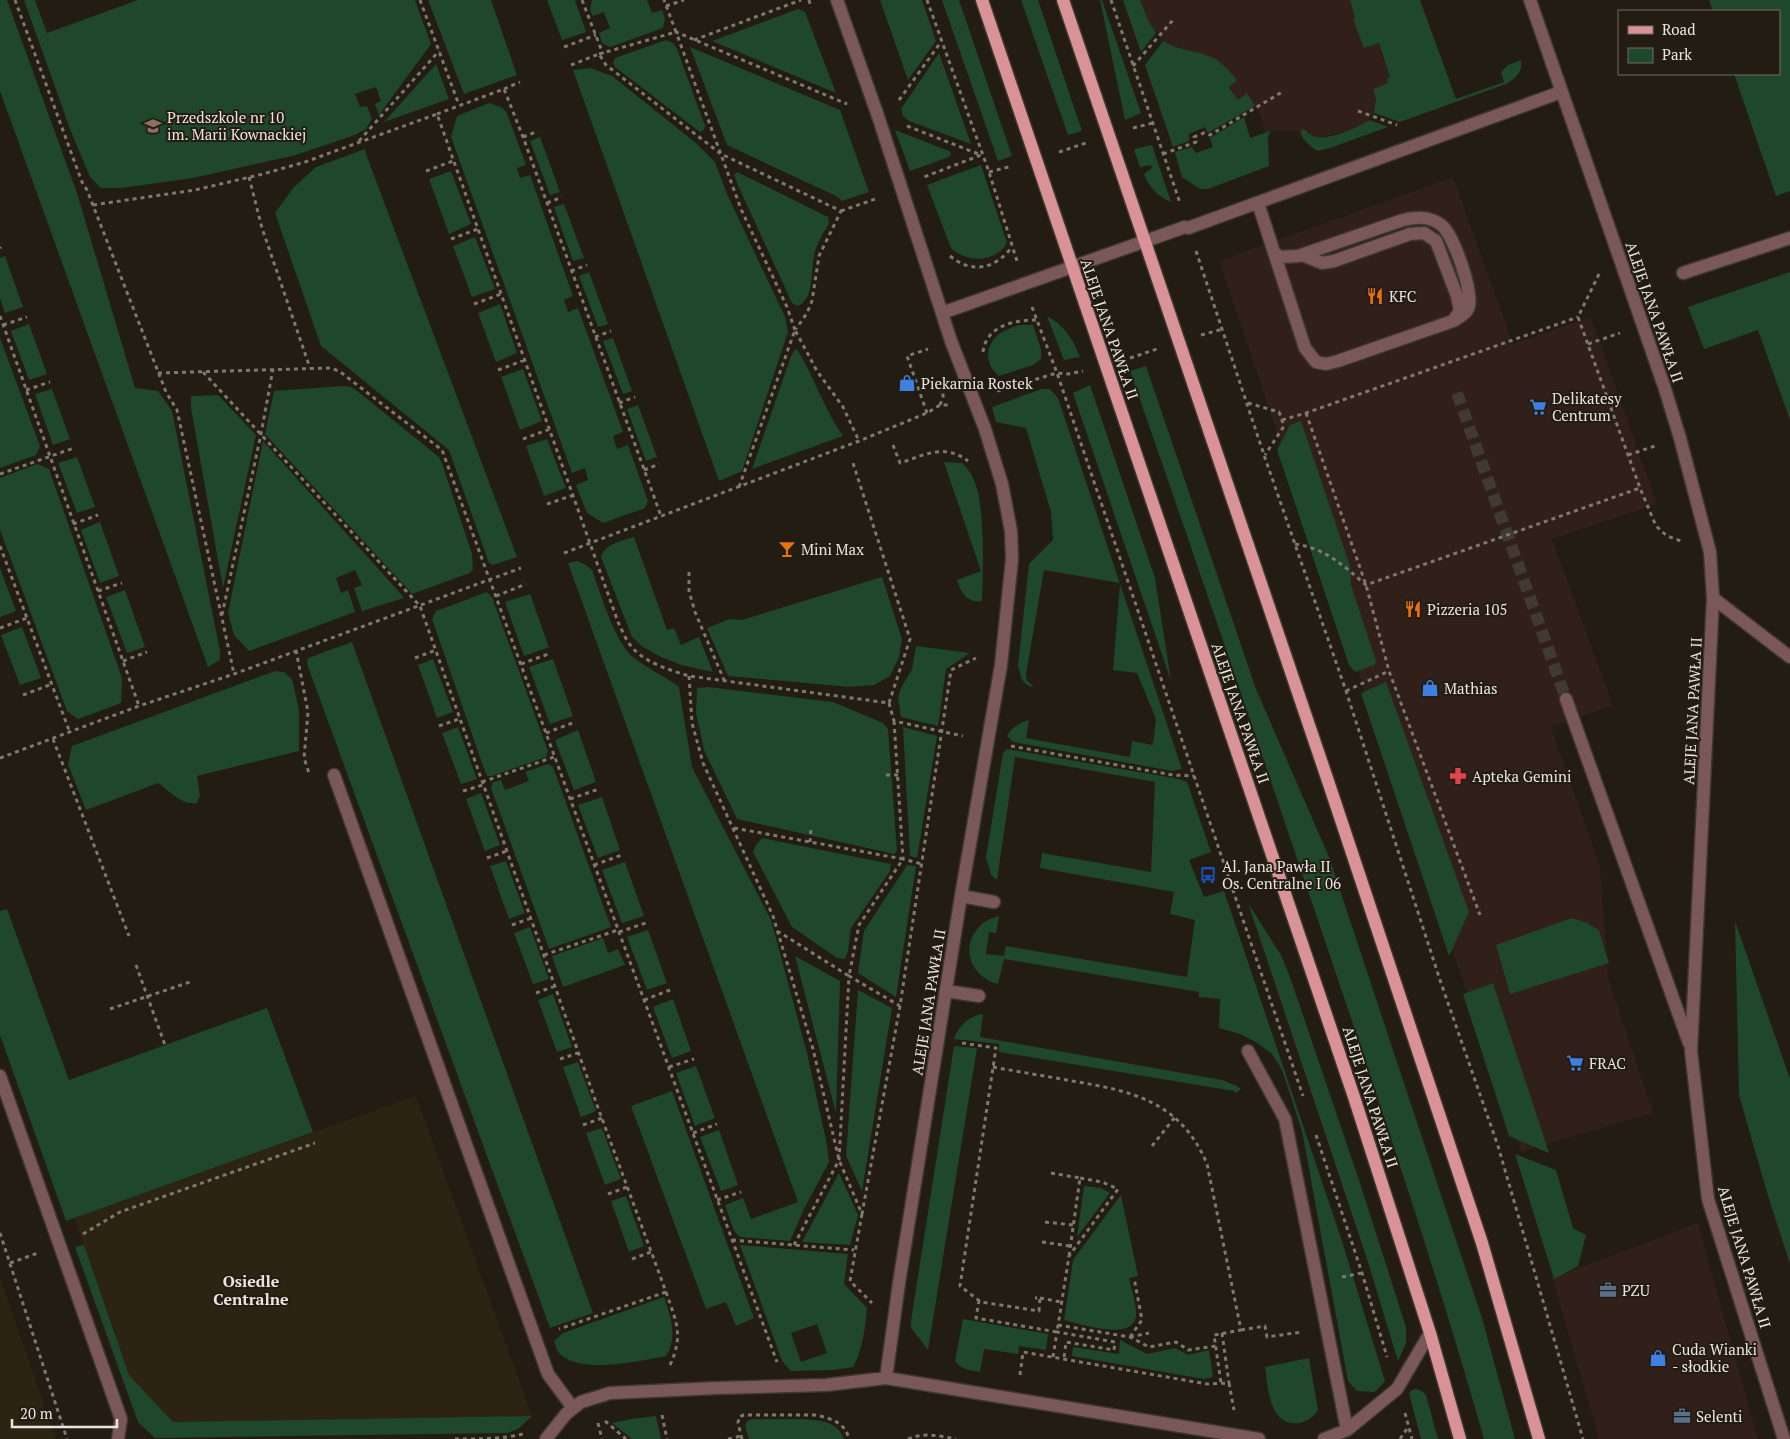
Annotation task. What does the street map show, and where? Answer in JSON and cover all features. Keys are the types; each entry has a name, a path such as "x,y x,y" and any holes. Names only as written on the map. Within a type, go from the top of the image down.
{"main road":[{"name":"ALEJE JANA PAWŁA II","path":"982,0 1354,1097 1430,1333 1460,1439"},
{"path":"1063,0 1326,774 1482,1243 1539,1439"}],"street":[{"name":"ALEJE JANA PAWŁA II","path":"837,0 878,116 954,349 985,429 1002,484 1011,531 1012,558 1005,633 899,1283 886,1378"},
{"name":"ALEJE JANA PAWŁA II","path":"1530,0 1680,438 1710,552 1713,598 1691,1050 1708,1199 1784,1439"},
{"path":"942,313 1144,241 1185,227 1188,228 1561,92"},
{"path":"1258,203 1274,253 1305,348 1316,362 1326,364 1338,361 1453,321 1463,316 1468,309 1469,293 1452,241 1446,229 1430,218 1417,217 1403,220 1302,255 1281,257 1274,253"},
{"path":"1683,273 1790,238"},
{"path":"1713,598 1790,657"},
{"path":"1566,699 1691,1050"},
{"path":"334,775 548,1374 572,1408"},
{"path":"961,896 994,902"},
{"path":"946,991 979,996"},
{"path":"1248,1051 1285,1120 1347,1430"},
{"path":"0,1076 121,1419 118,1439"},
{"path":"1327,1439 1347,1430 1397,1389 1430,1333"},
{"path":"546,1439 572,1408 581,1402 601,1395 657,1391 826,1385 886,1378 1258,1439"}],"path":[{"path":"15,0 82,182 93,205 158,373 166,392 177,410 234,674"},
{"path":"420,0 459,105"},
{"path":"582,0 606,65 721,154 841,211"},
{"path":"585,6 587,0"},
{"path":"664,0 741,209 787,307 795,330 817,371 843,407 859,440"},
{"path":"666,6 684,0"},
{"path":"694,40 801,0"},
{"path":"808,0 812,9"},
{"path":"927,0 988,172 1036,320 1057,373 1305,1103"},
{"path":"1111,0 1248,402 1264,455 1346,691 1441,983 1498,1146 1583,1439"},
{"path":"1133,67 1173,20"},
{"path":"571,65 676,32 845,103 982,155"},
{"path":"564,47 596,35"},
{"path":"894,108 941,42"},
{"path":"359,141 439,51"},
{"path":"93,205 195,190 305,162 520,82"},
{"path":"504,89 661,516"},
{"path":"1163,154 1196,142 1194,137 1204,133 1210,135 1282,92"},
{"path":"842,94 848,112"},
{"path":"1358,111 1401,127"},
{"path":"437,114 618,622 632,647 662,667 689,676 889,703"},
{"path":"988,172 1153,123"},
{"path":"523,137 538,131"},
{"path":"920,179 982,155"},
{"path":"426,171 453,161"},
{"path":"249,177 262,228 310,368"},
{"path":"739,487 795,330 807,313 812,301 819,256 841,211 878,198 875,189"},
{"path":"547,203 562,198"},
{"path":"451,239 478,229"},
{"path":"947,254 962,264 986,267 1001,260 1012,247"},
{"path":"571,270 587,265"},
{"path":"1282,420 1578,317 1600,273 1597,265"},
{"path":"474,304 501,294"},
{"path":"0,316 139,706"},
{"path":"3,325 27,317"},
{"path":"1578,317 1640,488 1656,526 1667,536"},
{"path":"983,358 985,341 989,335 1008,324 1023,320 1036,320"},
{"path":"1588,344 1642,325"},
{"path":"1057,373 1068,374 1105,366 1223,329"},
{"path":"595,336 611,331"},
{"path":"927,413 907,356 929,349"},
{"path":"498,370 525,360"},
{"path":"158,373 330,368 339,371 442,450 786,1386"},
{"path":"222,618 273,369"},
{"path":"203,372 420,606 578,1053 678,1326 678,1337 672,1362 657,1391"},
{"path":"26,390 50,382"},
{"path":"619,403 635,397"},
{"path":"1248,402 1279,412 1284,426 1264,455"},
{"path":"564,553 859,440 927,413 940,405"},
{"path":"1306,413 1366,585 1389,671 1480,915"},
{"path":"523,439 550,429"},
{"path":"893,445 900,463 929,453 942,451 955,453 969,462"},
{"path":"0,474 74,448"},
{"path":"794,1245 839,1160 849,976 859,925 903,860 894,721 889,703 910,639 852,460"},
{"path":"644,470 659,464"},
{"path":"1366,585 1640,488"},
{"path":"547,504 574,495"},
{"path":"73,524 98,515"},
{"path":"1295,544 1308,546 1328,554 1366,585"},
{"path":"0,549 70,733"},
{"path":"0,758 521,568"},
{"path":"689,572 689,591 695,612 724,681"},
{"path":"98,591 122,583"},
{"path":"496,596 526,584"},
{"path":"0,628 27,618"},
{"path":"415,658 436,650"},
{"path":"123,661 147,652"},
{"path":"521,664 551,653"},
{"path":"875,1306 850,1281 854,1250 900,1006 951,670 978,657"},
{"path":"1346,691 1389,671"},
{"path":"689,676 692,723 703,763 774,916 812,1049 839,1160 862,1214"},
{"path":"23,695 52,684"},
{"path":"439,726 459,719"},
{"path":"894,721 988,742 1174,775 1194,776"},
{"path":"546,733 575,722"},
{"path":"54,739 129,936"},
{"path":"463,791 555,757"},
{"path":"886,775 898,775"},
{"path":"570,799 599,789"},
{"path":"734,828 922,864"},
{"path":"810,842 811,829"},
{"path":"487,858 507,851"},
{"path":"594,865 622,855"},
{"path":"512,926 531,918"},
{"path":"544,955 646,923"},
{"path":"778,932 900,1006"},
{"path":"136,965 165,1045"},
{"path":"110,1009 190,982"},
{"path":"536,993 555,986"},
{"path":"644,1000 670,990"},
{"path":"976,1044 996,1048 960,1286 981,1302 1039,1310 1040,1298"},
{"path":"560,1059 578,1053"},
{"path":"668,1068 694,1059"},
{"path":"993,1068 1102,1086 1131,1093 1148,1100 1175,1117 1200,1147 1207,1164 1241,1330"},
{"path":"1152,1146 1175,1117"},
{"path":"583,1125 602,1118"},
{"path":"693,1133 717,1124"},
{"path":"1314,1132 1362,1272 1412,1439"},
{"path":"10,1263 72,1240 120,1212 315,1143"},
{"path":"1051,1173 1102,1182 1118,1189 1068,1256"},
{"path":"1080,1178 1053,1357 1207,1384 1229,1383"},
{"path":"608,1194 627,1187"},
{"path":"717,1200 741,1192"},
{"path":"1045,1222 1073,1225"},
{"path":"0,1233 67,1439"},
{"path":"732,1240 854,1250"},
{"path":"1042,1242 1070,1246"},
{"path":"632,1259 651,1252"},
{"path":"1130,1337 1142,1320 1135,1283 1139,1282"},
{"path":"535,1338 666,1292"},
{"path":"1035,1298 1062,1302"},
{"path":"979,1300 976,1318 1115,1342 1114,1350 1066,1342 1064,1358"},
{"path":"1058,1324 1130,1337 1148,1347 1176,1342 1188,1350 1216,1346"},
{"path":"1221,1383 1214,1335 1265,1326 1267,1337 1304,1331"},
{"path":"1130,1337 1149,1333"},
{"path":"1222,1333 1238,1436"},
{"path":"728,1439 741,1438 738,1423 739,1417 744,1414 815,1414 834,1420 842,1425 849,1439"},
{"path":"601,1418 626,1439"},
{"path":"1400,1439 1409,1426"},
{"path":"908,1439 922,1435 956,1439"}],"shaded area":[{"path":"1140,0 1350,0 1364,48 1379,43 1390,77 1388,83 1376,98 1374,113 1362,126 1320,138 1310,136 1302,130 1270,131 1266,133 1261,117 1247,94 1238,100 1229,86 1184,51 1163,41 1148,20"},
{"path":"1453,177 1513,344 1591,317 1657,504 1552,539 1613,705 1551,727 1600,866 1608,976 1653,1113 1521,1152 1219,261"},
{"path":"416,1096 532,1416 173,1422 129,1375 74,1217"},
{"path":"1698,1223 1758,1439 1599,1439 1552,1278"},
{"path":"0,1277 56,1439 0,1439"}],"green space":[{"path":"0,0 7,0 77,193 135,388 158,391 172,411 220,651 220,660 208,667 0,91"},
{"name":"Przedszkole nr 10 im. Marii Kownackiej","path":"24,0 35,0 47,33 138,0 415,0 431,44 379,115 375,104 381,101 376,87 355,94 360,107 367,106 372,119 366,129 355,135 296,155 193,178 121,188 101,188 90,177 70,129"},
{"path":"428,0 491,0 517,75 464,94"},
{"path":"547,0 575,0 586,32 562,40"},
{"path":"592,0 647,0 652,13 662,10 665,19 663,28 610,47 602,43 599,33 610,28 604,12 593,16 590,10"},
{"path":"880,0 922,0 936,41 908,80"},
{"path":"942,0 959,0 1012,156 998,161"},
{"path":"1021,0 1038,0 1082,131 1068,135"},
{"path":"1100,0 1102,0 1141,113 1125,120"},
{"path":"1123,0 1140,0 1148,20 1156,33 1141,52"},
{"path":"1350,0 1420,0 1456,99 1504,82 1501,72 1508,65 1521,60 1520,71 1516,77 1506,84 1400,122 1374,113 1376,98 1373,89 1388,83 1387,78 1390,77 1379,43 1364,48 1353,19 1355,18"},
{"path":"1709,0 1790,0 1790,191 1776,196 1734,75 1780,75 1780,10 1713,10"},
{"path":"798,9 805,12 836,93 712,41"},
{"path":"666,40 673,43 677,49 705,126 704,130 700,132 615,67 613,63 615,58"},
{"path":"1163,41 1176,47 1207,55 1220,62 1237,80 1229,87 1238,100 1247,93 1255,106 1208,133 1205,127 1189,134 1189,141 1173,147 1145,65"},
{"path":"690,47 840,110 869,192 842,201 836,196 727,145"},
{"path":"939,53 971,144 909,121 903,116 901,109"},
{"path":"436,64 449,99 384,122"},
{"path":"590,68 612,76 696,143 715,162 727,194 785,317 788,332 742,471 719,481 573,70"},
{"path":"489,103 503,108 507,113 526,165 517,168 520,178 530,175 573,296 564,300 568,312 578,308 623,432 613,436 617,449 628,445 648,501 645,508 603,523 587,513 576,485 588,480 585,468 572,473 451,137 457,116"},
{"path":"1244,117 1250,138 1270,131 1268,137 1269,166 1208,189 1200,189 1182,177 1175,152 1192,147 1196,153 1213,147 1210,138"},
{"path":"1369,120 1388,127 1317,151 1304,140 1300,131 1304,129 1315,137 1328,137"},
{"path":"895,130 951,153 949,157 910,171"},
{"path":"540,137 560,192 550,195 530,141"},
{"path":"1152,145 1171,202 1151,187 1144,174 1152,168 1151,165 1140,167 1134,149"},
{"path":"365,149 517,557 493,565 489,563 449,450 321,346 275,213 293,188 316,167"},
{"path":"981,165 1007,243 1002,250 980,259 965,256 951,248 927,185"},
{"path":"451,171 471,224 449,234 429,179"},
{"path":"737,172 828,217 829,223 815,252 809,292 802,303 797,306 792,303 737,183 734,175"},
{"path":"564,204 584,258 573,261 554,207"},
{"path":"475,237 495,289 472,297 453,246"},
{"path":"5,256 23,307 5,313 0,298 0,258"},
{"path":"589,272 608,324 598,327 579,276"},
{"path":"1790,272 1790,420 1758,330 1704,349 1688,307"},
{"path":"500,304 517,353 496,362 478,313"},
{"path":"1047,316 1067,333 1080,357 1064,360"},
{"path":"29,324 47,374 29,380 11,331"},
{"path":"1018,325 1033,325 1041,349 1041,359 1033,365 999,376 994,372 989,361 988,355 991,344 999,334"},
{"path":"0,338 40,446 36,455 0,468"},
{"path":"613,338 632,391 623,394 603,341"},
{"path":"797,349 830,415 843,436 752,469 791,356"},
{"path":"1146,366 1256,689 1329,857 1482,1318 1515,1439 1484,1439 1447,1313 1387,1125 1130,371"},
{"path":"523,369 542,421 520,430 501,377"},
{"path":"1090,385 1155,578 1171,681 1073,393"},
{"path":"343,386 356,390 439,457 472,554 473,569 470,573 412,594 265,434 274,391"},
{"path":"52,389 70,439 53,445 35,394"},
{"path":"1042,389 1050,389 1058,398 1120,583 1044,570 1026,674 1027,680 1034,688 1022,680 1018,665 1029,564 1053,540 1051,512 1026,428 996,422 992,407"},
{"path":"218,395 256,435 223,588 191,408 191,396"},
{"path":"638,405 657,457 646,461 627,409"},
{"path":"1301,421 1350,566 1351,585 1376,661 1375,665 1355,672 1349,665 1277,450 1290,425"},
{"path":"547,439 566,488 544,496 526,446"},
{"path":"263,441 404,598 362,611 354,588 362,585 355,570 336,578 341,593 348,590 355,612 249,651 234,635 228,613"},
{"path":"77,457 95,507 77,513 58,463"},
{"path":"944,462 962,463 970,472 980,501 983,537 982,601 972,600 965,596 957,580 981,571"},
{"path":"37,464 49,469 122,678 121,703 78,719 67,711 0,530 0,478"},
{"path":"100,522 119,576 100,583 81,530"},
{"path":"634,537 667,630 674,628 681,645 699,637 713,672 681,665 659,656 643,647 632,637 601,557 610,546"},
{"path":"577,561 592,570 614,629 626,650 638,661 679,687 692,767 771,920 807,1053 829,1162 804,1209 790,1241 740,1237 734,1231 725,1205 743,1198 751,1219 798,1202 568,563"},
{"path":"0,568 16,611 0,617"},
{"path":"882,577 902,639 899,657 890,676 874,685 849,687 728,676 707,628 730,619 742,620"},
{"path":"1120,583 1182,769 1172,771 1013,742 1007,736 1016,726 1029,720 1026,738 1130,757 1132,741 1153,745 1156,719 1137,673 1113,670"},
{"path":"125,590 145,647 127,653 106,597"},
{"path":"487,592 492,597 548,751 546,757 492,776 487,776 483,766 432,619 436,611"},
{"path":"530,594 549,647 524,656 505,602"},
{"path":"22,627 41,678 20,685 1,635"},
{"path":"352,642 593,1313 550,1328 307,664 308,658"},
{"path":"916,646 970,653 946,669 938,726 901,717 898,698 901,688 912,669"},
{"path":"433,659 453,712 437,718 418,665"},
{"path":"553,659 573,716 550,724 529,667"},
{"path":"275,671 284,672 292,679 299,710 299,751 197,776 200,796 197,803 181,800 158,783 86,810 68,764 72,746"},
{"path":"1386,682 1469,912 1449,956 1361,693"},
{"path":"708,687 833,702 883,723 888,729 897,851 894,854 737,819 704,750 696,713 697,688"},
{"path":"458,727 477,779 461,784 442,733"},
{"path":"903,727 937,736 917,858 910,856"},
{"path":"578,730 596,782 574,790 555,740"},
{"path":"1007,749 1179,779 1187,782 1211,852 1189,860 1204,897 1224,891 1342,1241 1385,1381 1375,1392 1357,1391 1348,1381 1302,1131 1282,1070 1272,1054 1256,1042 1240,1034 1219,1028 1220,999 1199,997 1199,992 1004,959 998,984 981,976 975,969 969,953 973,935 983,923 999,916 996,933 989,932 986,954 1004,956 1006,946 1187,977 1195,920 1170,914 1174,892 1040,868 1042,853 1151,872 1155,782 1015,757 997,880 991,875 986,857 1003,753"},
{"path":"548,764 553,767 611,927 549,949 491,788 493,782 501,780 505,790 529,781 525,772"},
{"path":"481,793 500,845 485,851 466,799"},
{"path":"602,797 620,850 598,858 578,805"},
{"path":"762,838 891,864 890,871 851,928 845,959 837,958 792,927 753,852"},
{"path":"506,861 525,913 509,919 490,866"},
{"path":"625,862 644,916 622,923 602,870"},
{"path":"907,865 916,866 896,997 858,973 864,931"},
{"path":"1248,903 1281,955 1290,977 1360,1183 1406,1327 1406,1343 1398,1361 1367,1259"},
{"path":"7,909 69,1080 267,1008 313,1132 66,1221 0,1035 0,911"},
{"path":"1572,918 1587,923 1599,930 1609,963 1510,994 1496,945"},
{"path":"1735,921 1790,1079 1790,1264 1739,1095"},
{"path":"530,927 549,979 533,984 514,933"},
{"path":"648,930 667,983 647,990 627,937"},
{"path":"603,938 608,953 618,949 625,965 563,987 552,956"},
{"path":"795,956 840,981 836,1113"},
{"path":"1493,983 1549,1153 1509,1136 1463,994"},
{"path":"858,990 892,1008 862,1191 846,1156"},
{"path":"553,994 572,1047 557,1052 538,1000"},
{"path":"673,999 691,1051 672,1058 653,1007"},
{"path":"983,1014 980,1037 1222,1080 1241,1089 1236,1093 1234,1091 999,1052 999,1044 954,1039 965,1022"},
{"path":"954,1046 977,1048 928,1350 911,1328 911,1321"},
{"path":"578,1062 596,1111 581,1117 563,1067"},
{"path":"696,1066 715,1118 695,1126 676,1073"},
{"path":"672,1091 754,1318 736,1326 726,1302 706,1309 631,1106"},
{"path":"602,1128 621,1179 605,1185 586,1133"},
{"path":"719,1130 738,1185 721,1191 700,1137"},
{"path":"1515,1154 1556,1170 1573,1228 1586,1235 1578,1266 1554,1279"},
{"path":"839,1173 858,1215 850,1245 802,1242"},
{"path":"1084,1186 1101,1188 1110,1193 1077,1237"},
{"path":"1121,1195 1138,1276 1129,1278 1136,1311 1133,1324 1116,1330 1064,1320 1073,1260"},
{"path":"626,1196 644,1246 629,1252 611,1201"},
{"path":"84,1245 129,1375 173,1422 532,1416 518,1429 507,1433 155,1438 138,1422 75,1247"},
{"path":"740,1245 848,1254 844,1284 867,1308 861,1346 853,1367 834,1370 791,1371 782,1361","holes":["817,1324 827,1353 801,1362 791,1333"]},
{"path":"664,1297 672,1327 672,1342 666,1356 627,1363 597,1365 571,1361 557,1350 554,1341 563,1333"},
{"path":"963,1319 1048,1334 1046,1350 1019,1346 1018,1354 984,1349 980,1372 966,1369 955,1361"},
{"path":"1120,1340 1147,1354 1175,1348 1188,1355 1209,1350 1213,1377 1204,1379 1072,1356 1073,1347 1119,1354"},
{"path":"1309,1358 1318,1410 1313,1416 1304,1421 1289,1423 1281,1419 1272,1404 1265,1367"},
{"path":"1416,1389 1426,1395 1438,1439 1421,1439 1409,1393"},
{"path":"656,1416 661,1439 632,1439 612,1423 631,1419"},
{"path":"752,1419 821,1421 836,1427 844,1439 749,1439 745,1426 747,1421"}],"tunnel":[{"path":"1457,393 1566,699"}],"place":[{"name":"Przedszkole nr 10 im. Marii Kownackiej","path":"153,126"},
{"name":"KFC","path":"1375,296"},
{"name":"Piekarnia Rostek","path":"907,383"},
{"name":"Delikatesy Centrum","path":"1538,407"},
{"name":"Mini Max","path":"787,549"},
{"name":"Pizzeria 105","path":"1413,609"},
{"name":"Mathias","path":"1430,688"},
{"name":"Apteka Gemini","path":"1458,776"},
{"name":"Al. Jana Pawła II Os. Centralne I 06","path":"1208,875"},
{"name":"FRAC","path":"1575,1063"},
{"name":"PZU","path":"1608,1290"},
{"name":"Cuda Wianki - słodkie","path":"1658,1358"},
{"name":"Selenti","path":"1682,1416"}],"district":[{"name":"Osiedle Centralne","path":"251,1290"}]}
